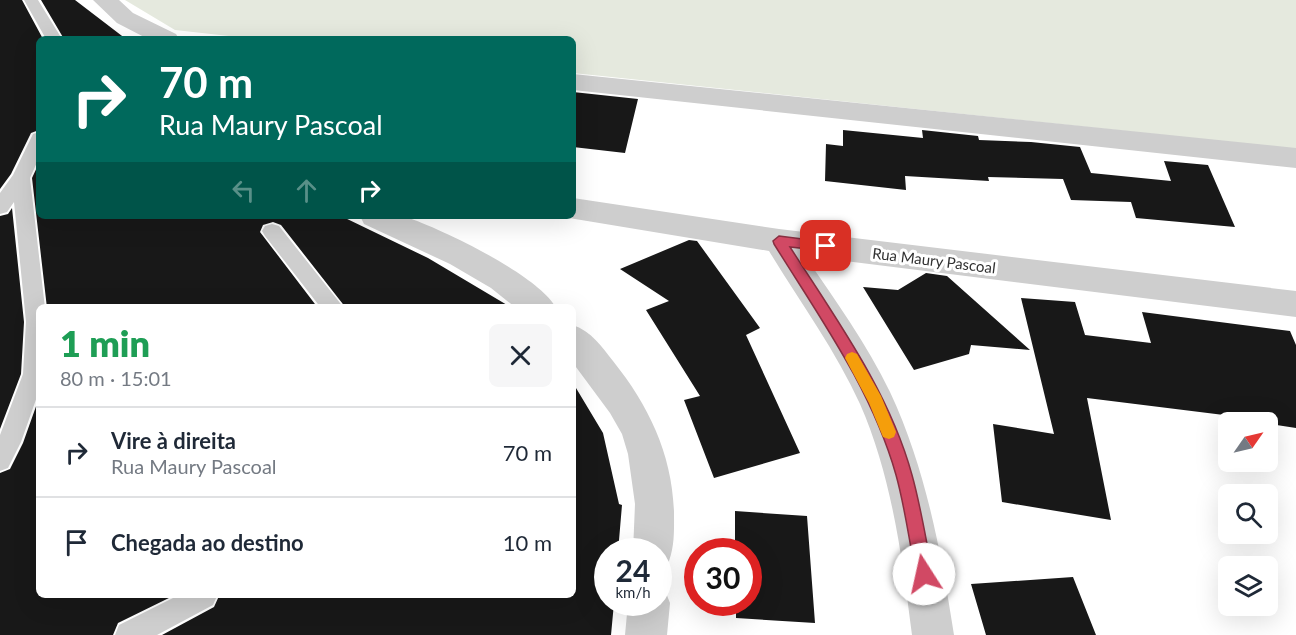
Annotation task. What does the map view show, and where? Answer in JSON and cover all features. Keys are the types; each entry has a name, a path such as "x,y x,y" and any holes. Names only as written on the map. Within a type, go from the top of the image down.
{"street":[{"path":"105,0 125,18 161,36"},
{"path":"576,82 1296,158"},
{"name":"Rua Maury Pascoal","path":"576,209 779,241 1296,304"},
{"path":"382,219 465,255 517,287 536,304"},
{"path":"779,241 860,369 886,425 904,474 933,635"},
{"path":"576,343 614,389 637,425 648,458 653,538"},
{"path":"646,635 648,616"}],"lane":[{"path":"31,0 52,36"},
{"path":"0,207 21,177 36,144"},
{"path":"21,177 36,315"},
{"path":"272,231 331,304"},
{"path":"0,460 34,374 36,339"},
{"path":"129,635 200,598"}],"shaded area":[{"path":"125,0 1296,0 1296,149 576,73 576,36 229,36 175,30"}],"building":[{"path":"0,0 22,0 41,36 36,36 36,131 31,133 11,174 0,189"},
{"path":"41,0 75,0 122,36 62,36"},
{"path":"576,92 638,99 625,153 576,147"},
{"path":"843,130 923,138 922,130 978,136 979,140 1080,147 1091,173 1171,181 1164,161 1208,165 1235,227 1136,218 1131,202 1071,200 1063,179 988,177 989,181 905,176 906,190 825,181 826,144 843,146"},
{"path":"36,169 36,213 32,178"},
{"path":"12,208 24,322 21,374 0,429 0,216 8,214"},
{"path":"37,219 347,219 428,258 505,304 343,304 281,225 273,222 263,225 260,232 315,304 47,304"},
{"path":"689,240 697,241 760,328 746,335 800,453 714,478 684,400 700,396 646,310 669,301 620,269"},
{"path":"926,273 947,276 1030,350 971,345 969,354 914,370 863,287 898,290"},
{"path":"1021,298 1075,302 1085,335 1151,343 1142,312 1290,331 1296,345 1296,428 1278,425 1278,412 1218,412 1218,414 1087,398 1111,520 1002,502 993,424 1054,434"},
{"path":"576,388 603,433 619,504 622,505 619,538 594,538 594,616 613,616 611,635 162,635 214,607 218,598 576,598"},
{"path":"36,406 36,598 169,598 118,623 113,635 0,635 0,473 10,469 23,443"},
{"path":"735,511 807,516 815,623 736,618 736,616 762,616 762,538 735,538"},
{"path":"1073,577 1096,635 986,635 971,584"}],"slow traffic":[{"path":"852,358 876,401 889,432"}],"route":[{"path":"826,246 779,241 860,369 876,401 904,474 924,574"}]}
